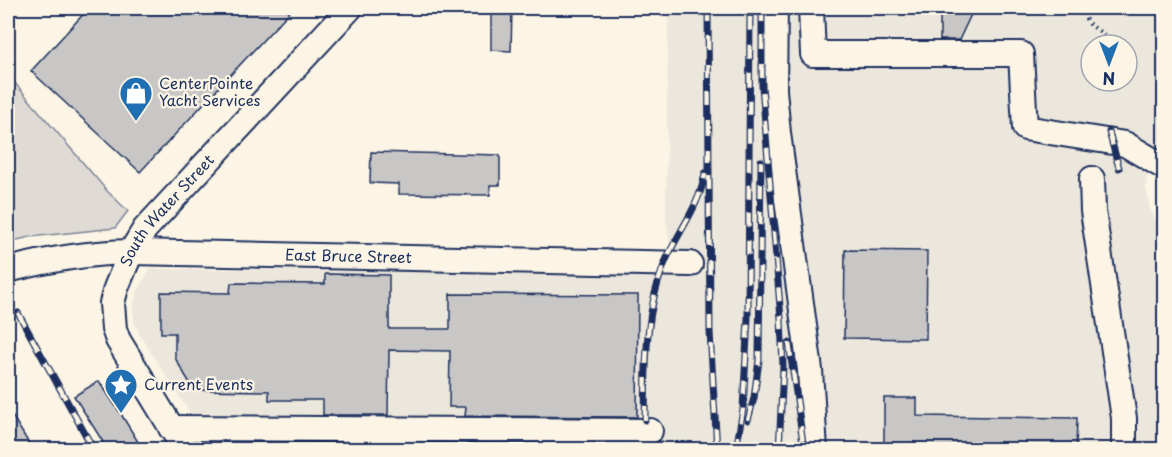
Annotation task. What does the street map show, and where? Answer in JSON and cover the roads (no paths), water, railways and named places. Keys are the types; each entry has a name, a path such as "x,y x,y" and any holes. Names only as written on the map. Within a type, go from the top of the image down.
{"street":[{"name":"South Water Street","path":"185,450 118,340 114,330 112,303 116,288 131,252 145,229 350,8"},
{"path":"775,8 774,90 810,370 814,450"},
{"path":"811,8 813,54 1021,54 1025,128 1125,144 1164,167"},
{"path":"1092,179 1093,211 1124,418 1124,450"},
{"name":"East Bruce Street","path":"8,270 51,259 131,252 690,264"},
{"path":"171,428 650,431"}],"railway":[{"path":"708,8 710,332 717,450"},
{"path":"736,450 743,409 748,318 750,8"},
{"path":"762,8 762,86 783,366 779,450"},
{"path":"1109,132 1119,168"},
{"path":"748,420 754,398 759,360 761,161"},
{"path":"645,420 647,341 657,284 669,254 693,209 705,173"},
{"path":"18,313 94,450"},
{"path":"789,343 804,450"}],"place":[{"name":"CenterPointe Yacht Services","path":"136,122"},
{"name":"Current Events","path":"121,414"}]}
